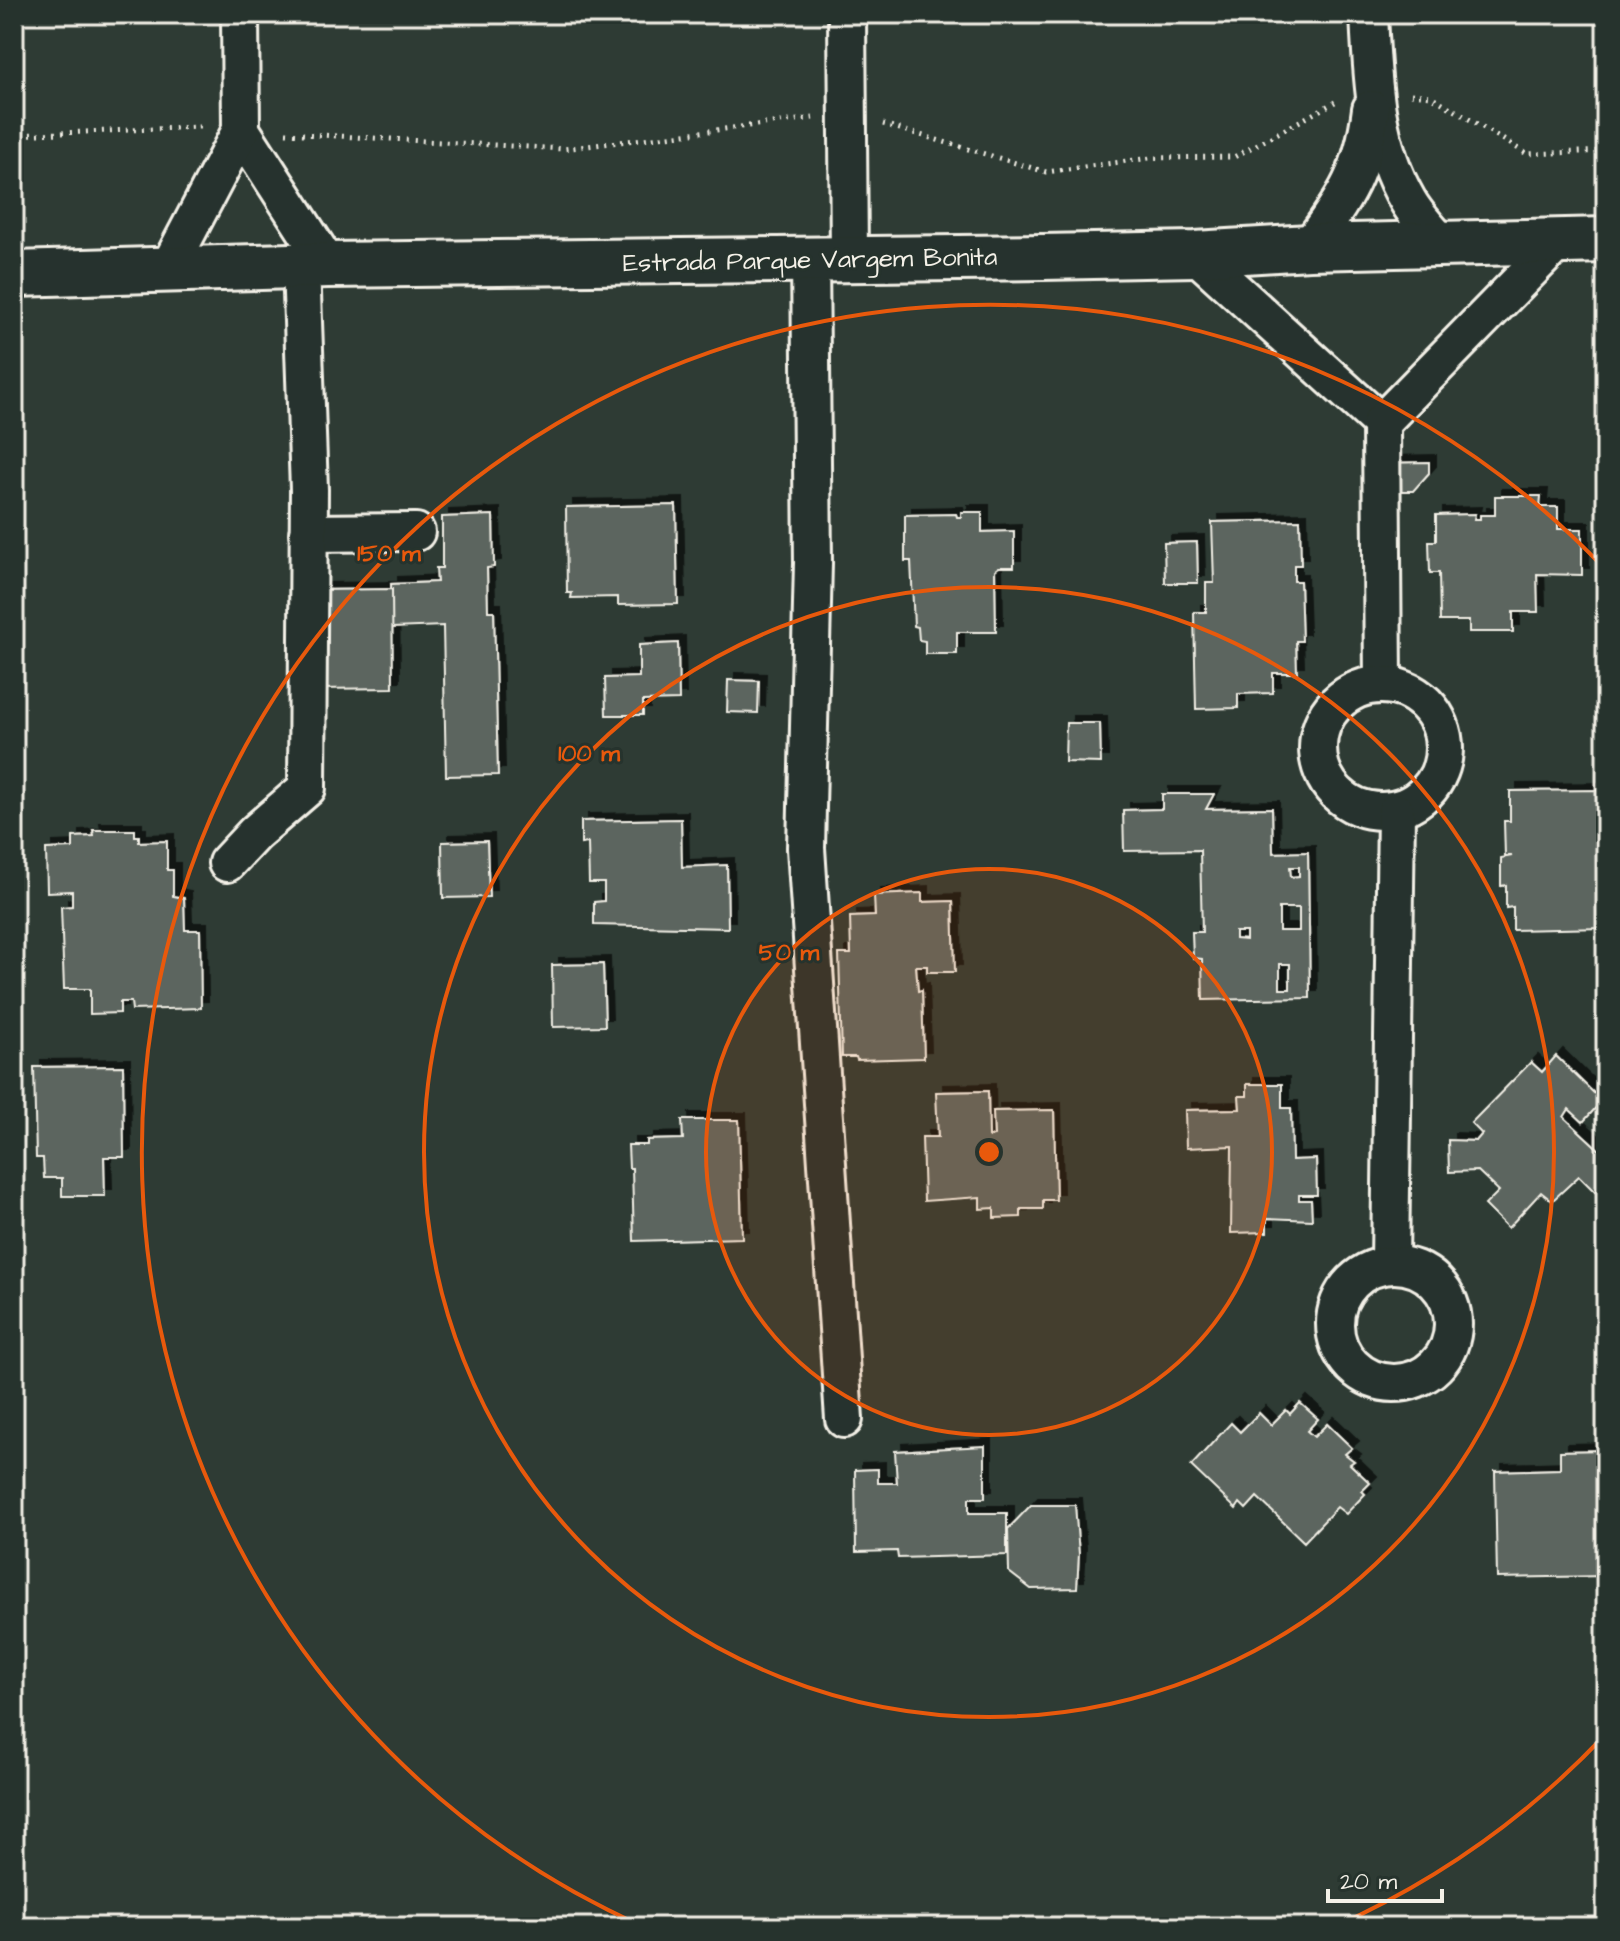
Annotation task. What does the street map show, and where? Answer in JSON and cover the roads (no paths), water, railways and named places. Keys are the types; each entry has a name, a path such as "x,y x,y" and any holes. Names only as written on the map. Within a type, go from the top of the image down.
{"main road":[{"name":"Estrada Parque Vargem Bonita","path":"14,274 314,265 1195,254 1309,247 1606,240"}],"street":[{"path":"227,863 255,833 307,788 308,533 314,265 241,130 240,14"},
{"path":"844,1419 806,848 813,563 847,14"},
{"path":"1369,14 1373,92 1384,145 1393,172 1409,203 1443,245"},
{"path":"1309,247 1335,212 1357,173 1367,139 1373,92"},
{"path":"167,271 241,130"},
{"path":"1383,683 1381,423 1560,240"},
{"path":"1195,254 1381,423"},
{"path":"308,533 416,532"},
{"path":"1383,683 1418,695 1441,724 1444,748 1445,760 1428,793 1396,812 1360,810 1330,789 1316,755 1323,719 1348,692 1383,683"},
{"path":"1390,1263 1396,812"}]}
